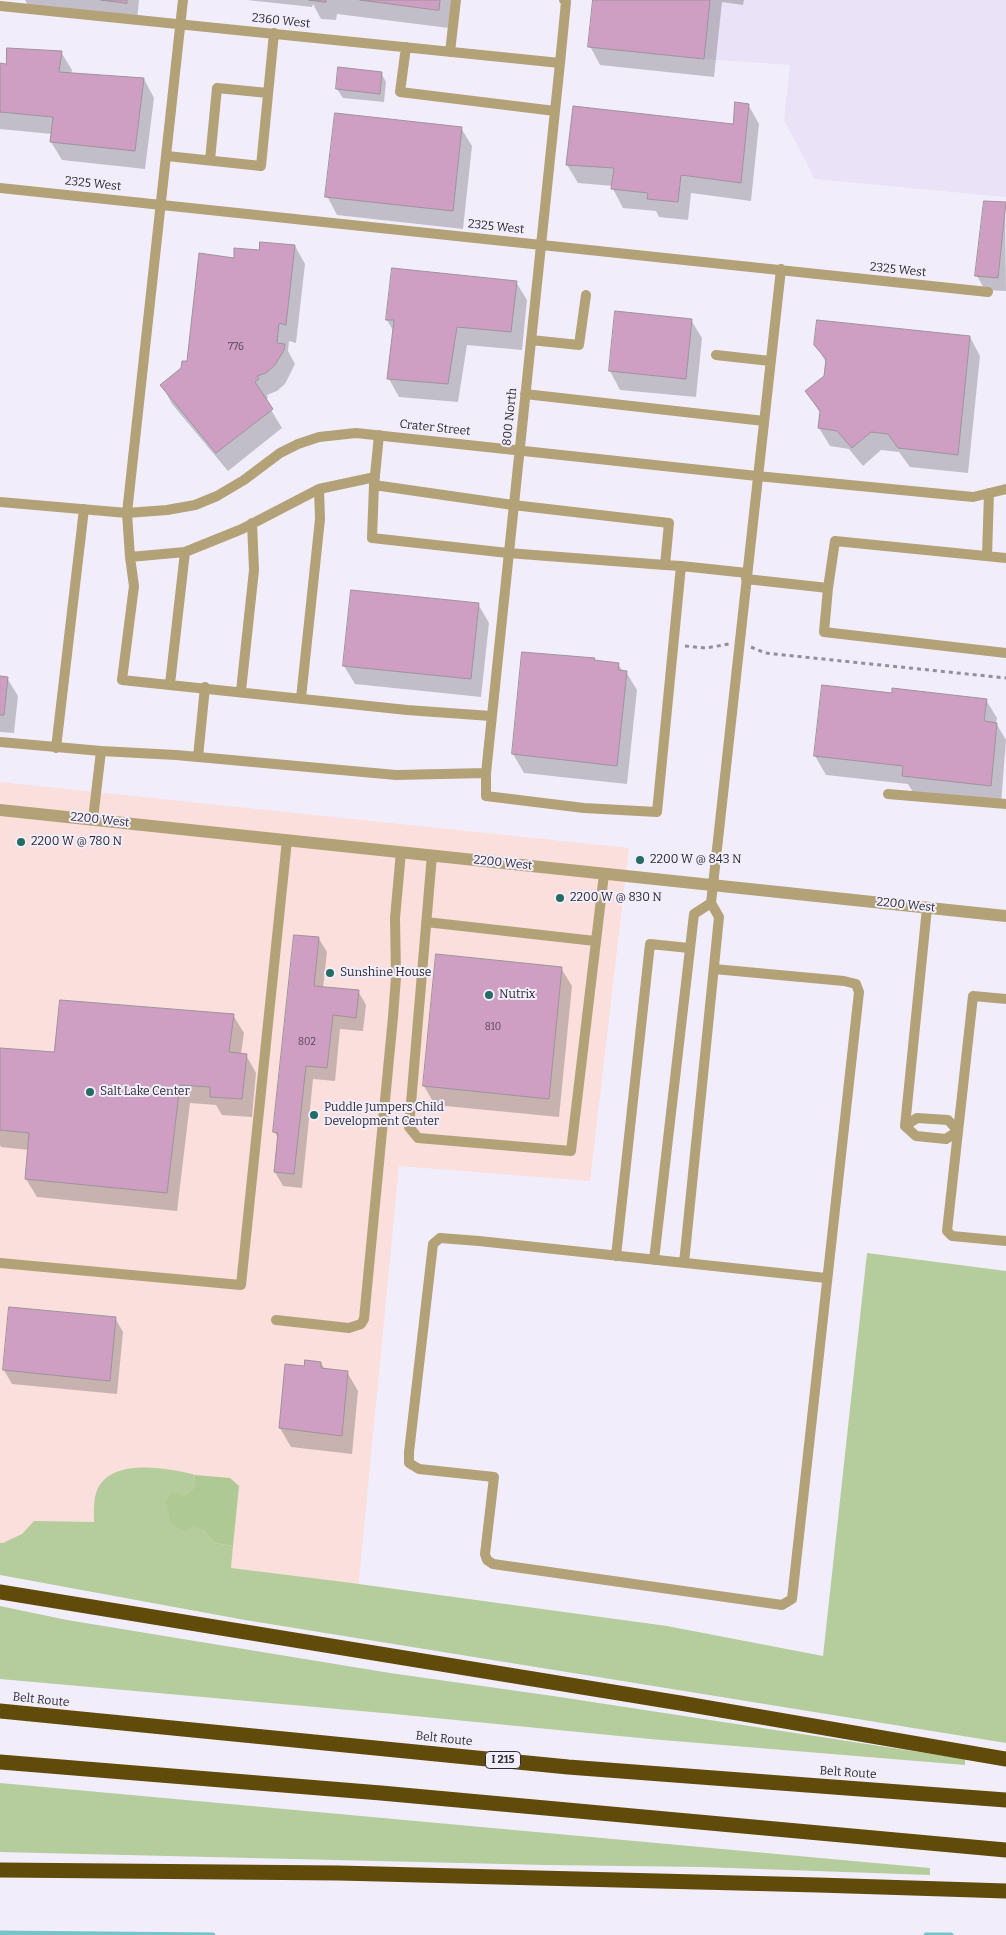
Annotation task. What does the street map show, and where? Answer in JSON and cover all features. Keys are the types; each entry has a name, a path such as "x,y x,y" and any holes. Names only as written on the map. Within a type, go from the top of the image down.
{"highway":[{"path":"0,1592 1006,1759"},
{"name":"Belt Route","path":"0,1711 568,1767 1006,1800"},
{"path":"0,1762 381,1793 1006,1850"},
{"path":"0,1870 368,1874 1006,1891"}],"street":[{"name":"2200 West","path":"0,810 1006,916"}],"lane":[{"path":"182,0 162,204 127,513 134,586 122,680 241,691 407,710 491,716"},
{"path":"450,52 456,0"},
{"name":"800 North","path":"564,0 566,2 560,63 491,716 486,796 584,808 657,812 673,644"},
{"name":"2360 West","path":"0,6 560,63"},
{"path":"167,156 260,166 274,33"},
{"path":"406,47 400,92 555,111"},
{"path":"210,160 217,88 268,93"},
{"name":"2325 West","path":"0,188 988,292"},
{"path":"684,1263 719,917 710,904 781,270"},
{"path":"531,340 579,345 586,295"},
{"path":"716,355 770,361"},
{"path":"525,394 764,420"},
{"name":"Crater Street","path":"0,502 127,513 167,510 195,505 216,496 244,480 286,450 298,444 319,437 356,433 974,497 1006,489"},
{"path":"379,435 374,481 372,538 508,553 681,566 828,588"},
{"path":"130,557 185,552 252,523 319,489 374,481 513,505 669,523 665,565"},
{"path":"301,698 320,519 319,489"},
{"path":"987,556 989,493"},
{"path":"56,748 84,510"},
{"path":"241,691 254,570 252,523"},
{"path":"1006,558 835,541 824,632 1006,653"},
{"path":"170,684 185,552"},
{"path":"673,644 681,566"},
{"path":"198,757 205,688"},
{"path":"0,742 396,775 486,773"},
{"path":"93,819 101,751"},
{"path":"888,794 1006,804"},
{"path":"0,1263 240,1285 287,840"},
{"path":"276,1320 349,1328 361,1324 364,1319 393,1017 396,918 401,852"},
{"path":"432,855 409,1127 418,1138 571,1151 604,874"},
{"path":"654,1260 694,914 710,904"},
{"path":"905,1126 927,908"},
{"path":"426,922 596,941"},
{"path":"616,1256 650,944 689,948"},
{"path":"714,969 844,980 856,984 858,992 792,1599 782,1605 493,1564 487,1560 485,1554 494,1477 419,1469 409,1463 408,1452 433,1244 440,1238 826,1278"},
{"path":"1006,999 973,996 947,1231 952,1236 1006,1241"},
{"path":"905,1126 917,1118 948,1120 958,1131"},
{"path":"905,1126 916,1136 946,1139 958,1131"}],"path":[{"path":"673,644 706,648 739,643 764,653 1006,678"}],"shaded area":[{"path":"710,0 1006,0 1006,197 815,179 784,120 790,65 704,59"},
{"path":"0,782 629,848 590,1181 399,1166 355,1621 0,1547"}],"green space":[{"path":"867,1253 1006,1271 1006,1743 245,1620 0,1575 0,1543 22,1534 34,1521 94,1522 95,1496 98,1488 106,1479 116,1472 129,1469 157,1468 195,1475 193,1489 184,1495 194,1525 204,1531 215,1543 233,1546 231,1568 667,1626 823,1656"},
{"path":"195,1475 230,1478 239,1486 233,1546 215,1543 204,1531 194,1526 185,1532 170,1522 166,1502 172,1492 184,1495 193,1489"},
{"path":"0,1606 67,1620 390,1673 965,1759 965,1765 650,1739 0,1679"},
{"path":"0,1783 930,1868 930,1875 702,1867 0,1852"}],"building":[{"path":"101,0 127,0 127,3"},
{"path":"309,0 326,0 326,2"},
{"path":"360,0 440,0 439,10"},
{"path":"593,0 710,0 704,59 588,47"},
{"path":"7,48 62,51 59,72 144,78 135,151 50,142 53,117 0,112 0,63 6,64"},
{"path":"338,67 382,72 380,94 336,89"},
{"path":"735,102 749,104 741,183 681,175 678,202 647,199 648,193 611,189 614,168 566,165 573,106 733,124"},
{"path":"335,113 462,127 453,211 325,197"},
{"path":"984,201 1006,202 998,278 975,276"},
{"path":"260,242 295,245 286,325 279,323 277,343 285,344 284,350 275,365 266,373 257,376 259,379 255,382 273,409 216,453 160,385 181,368 182,361 187,361 199,253 234,258 234,248 259,250"},
{"path":"392,268 517,281 511,332 457,327 448,384 387,379 394,320 386,320"},
{"path":"615,311 692,319 686,379 609,371"},
{"path":"817,320 970,336 958,455 898,448 888,434 871,432 852,448 837,431 818,428 820,411 805,391 824,376 826,359 814,345"},
{"path":"351,590 479,603 471,679 343,666"},
{"path":"522,652 595,658 594,660 619,663 618,670 627,671 617,766 512,754"},
{"path":"0,676 8,677 4,715 0,715"},
{"path":"822,685 892,693 892,688 987,699 984,721 997,723 991,786 902,776 903,766 814,756"},
{"path":"294,935 319,937 314,986 359,990 356,1018 333,1015 327,1068 306,1066 294,1174 274,1172 278,1133 273,1132"},
{"path":"436,954 562,967 549,1099 423,1086"},
{"name":"Salt Lake Center","path":"60,1000 234,1014 229,1052 247,1054 242,1099 210,1097 210,1087 180,1085 167,1193 25,1179 29,1133 0,1130 0,1048 54,1052"},
{"path":"9,1307 116,1317 110,1381 3,1370"},
{"path":"305,1360 321,1362 321,1368 348,1371 342,1436 279,1428 285,1364 304,1366"}],"waterway":[{"path":"0,1933 213,1935"},
{"path":"926,1935 951,1935"}],"place":[{"name":"2200 W @ 780 N","path":"21,842"},
{"name":"2200 W @ 843 N","path":"640,860"},
{"name":"2200 W @ 830 N","path":"560,898"},
{"name":"Sunshine House","path":"330,973"},
{"name":"Nutrix","path":"489,995"},
{"name":"Salt Lake Center","path":"90,1092"},
{"name":"Puddle Jumpers Child Development Center","path":"314,1115"}]}
